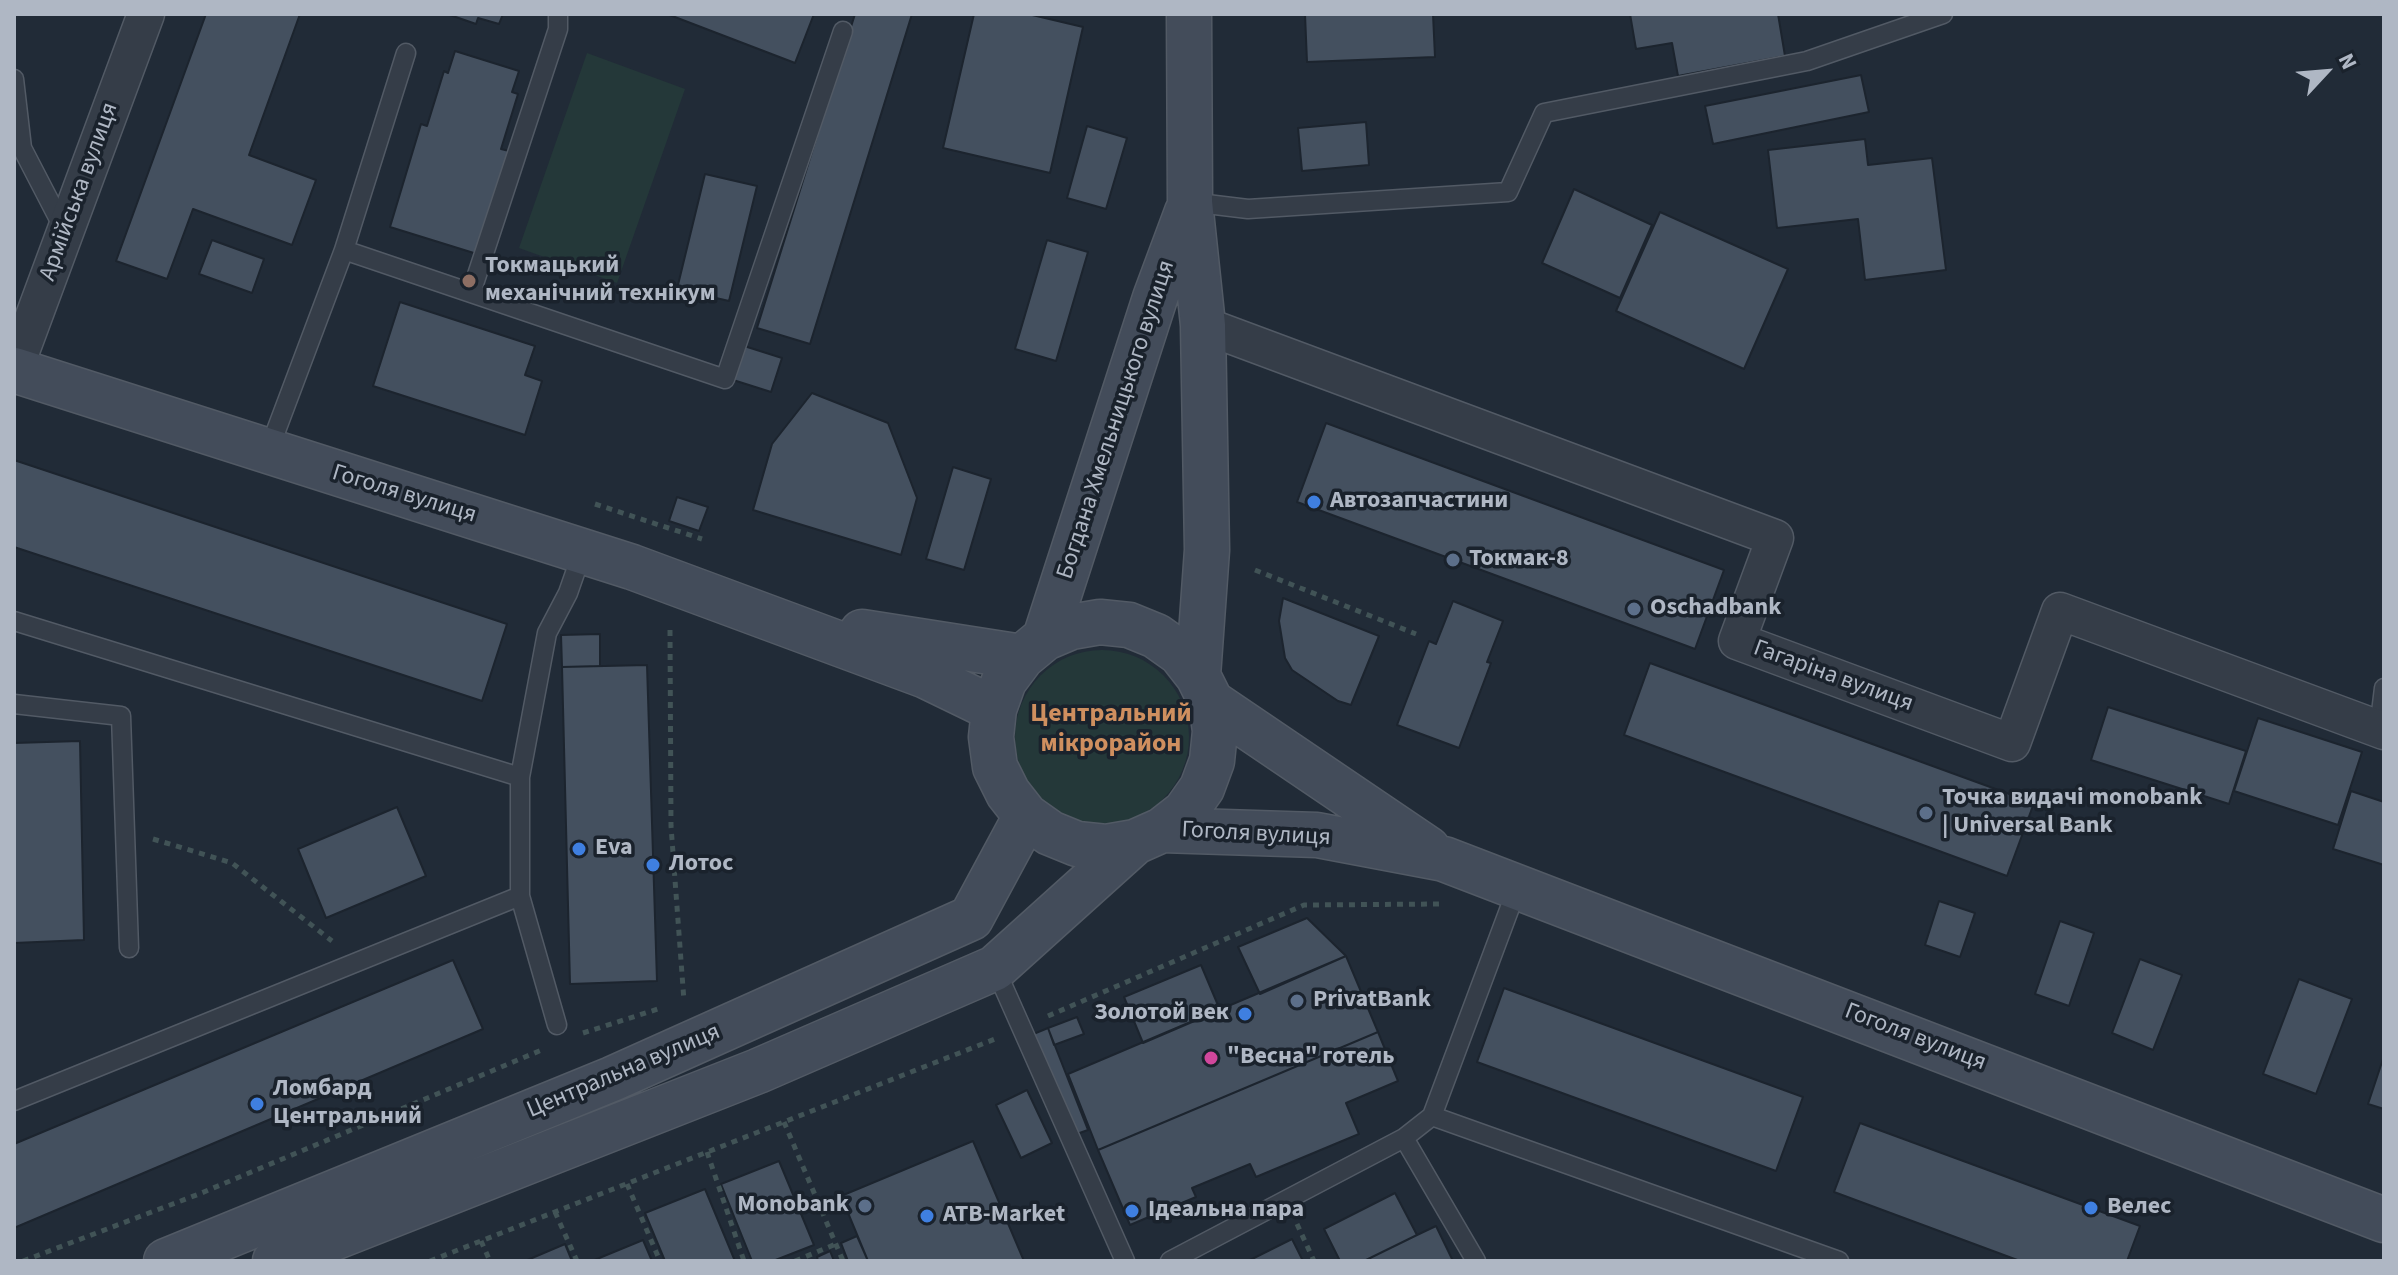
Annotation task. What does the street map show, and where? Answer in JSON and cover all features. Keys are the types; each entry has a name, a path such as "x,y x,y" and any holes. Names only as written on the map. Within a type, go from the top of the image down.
{"main road":[{"name":"Богдана Хмельницького вулиця","path":"1189,14 1190,202 1203,325 1207,550 1205,689"},
{"name":"Богдана Хмельницького вулиця","path":"1033,648 1190,202"},
{"name":"Гоголя вулиця","path":"14,370 583,550 792,624 926,676 994,709"},
{"path":"1100,622 1129,625 1156,636 1180,653 1205,689 1215,731 1212,761 1202,788 1185,812 1149,836 1106,847 1077,844 1050,833 1026,816 1008,793 995,767 991,737 994,709 1004,681 1033,648 1071,627 1100,622"},
{"name":"Гоголя вулиця","path":"792,624 1033,648"},
{"name":"Гоголя вулиця","path":"1205,689 1444,859 1515,898 2384,1220"},
{"name":"Центральна вулиця","path":"166,1261 210,1253 612,1079 971,918 1026,816"},
{"name":"Гоголя вулиця","path":"1149,836 1317,835 1444,859"},
{"name":"Центральна вулиця","path":"275,1261 758,1071 995,968 1149,836"}],"street":[{"name":"Армійська вулиця","path":"14,370 146,14"},
{"name":"Гагаріна вулиця","path":"1203,325 1775,538 1737,641 2012,743 2060,611 2382,730"}],"lane":[{"path":"471,293 558,29 558,14"},
{"path":"1190,202 1248,209 1508,192 1544,113 1807,61 1943,14"},
{"path":"344,250 725,379 843,31"},
{"path":"268,452 344,250 406,53"},
{"path":"14,79 22,148 65,232"},
{"path":"557,1025 520,896 520,777 547,633 568,593 583,550"},
{"path":"14,621 520,777"},
{"path":"2382,730 2384,688"},
{"path":"14,704 121,716 129,948"},
{"path":"14,1101 520,896"},
{"path":"1170,1261 1404,1138 1432,1116 1515,898"},
{"path":"995,968 1118,1259"},
{"path":"1432,1116 1839,1261"},
{"path":"1404,1138 1476,1261"}],"path":[{"path":"595,504 702,539"},
{"path":"1255,570 1416,634"},
{"path":"670,630 671,826 684,1001"},
{"path":"125,830 232,863 359,961"},
{"path":"430,1261 1022,1028 1304,905 1489,903 1515,898"},
{"path":"577,1036 695,997"},
{"path":"23,1261 199,1194 548,1048"},
{"path":"784,1122 843,1261"},
{"path":"707,1152 744,1261"},
{"path":"627,1184 660,1261"},
{"path":"555,1212 577,1261"},
{"path":"481,1241 490,1261"},
{"path":"795,1261 836,1244"}],"green space":[{"path":"587,53 685,89 617,283 519,248"},
{"path":"1102,650 1135,657 1163,676 1182,704 1189,737 1182,770 1163,798 1135,817 1102,824 1069,817 1041,798 1022,770 1015,737 1022,704 1041,676 1069,657"}],"building":[{"path":"206,14 300,14 249,155 316,180 292,245 193,209 167,279 116,261"},
{"path":"447,14 503,14 499,24 478,18 476,24"},
{"path":"667,14 814,14 795,63"},
{"path":"855,14 912,14 810,344 757,328"},
{"path":"974,14 1028,14 1083,27 1050,173 943,148"},
{"path":"1305,14 1433,14 1435,57 1307,62"},
{"path":"1630,14 1778,14 1785,56 1678,76 1672,43 1636,49"},
{"path":"455,51 519,71 512,92 518,94 501,149 509,151 477,254 390,227 421,124 427,126 444,71 448,73"},
{"path":"1861,75 1869,112 1713,144 1705,106"},
{"path":"1366,122 1369,165 1302,171 1298,128"},
{"path":"1087,126 1127,138 1106,209 1067,198"},
{"path":"1865,139 1868,165 1932,158 1946,270 1865,280 1858,219 1777,228 1768,150"},
{"path":"705,174 757,186 729,301 677,289"},
{"path":"1574,189 1652,225 1620,298 1542,263"},
{"path":"1660,212 1788,269 1744,369 1616,311"},
{"path":"212,240 264,259 252,293 199,274"},
{"path":"1047,240 1088,252 1056,361 1015,349"},
{"path":"400,302 535,346 525,375 542,381 525,435 373,386"},
{"path":"741,345 782,358 771,392 730,379"},
{"path":"812,393 888,423 917,498 901,555 753,510 772,444"},
{"path":"1326,423 1724,570 1695,649 1297,502"},
{"path":"14,460 507,624 482,701 14,547"},
{"path":"953,467 991,479 964,570 926,559"},
{"path":"677,497 708,507 699,531 669,521"},
{"path":"1283,598 1379,636 1351,705 1338,701 1292,670 1285,658 1279,621"},
{"path":"1453,601 1503,621 1487,662 1491,663 1459,748 1397,725 1429,641 1436,644"},
{"path":"600,634 600,666 562,667 561,635"},
{"path":"1650,663 2034,803 2007,876 1624,735"},
{"path":"647,665 657,981 570,984 562,667"},
{"path":"2108,707 2246,751 2229,804 2091,760"},
{"path":"2258,718 2362,752 2338,825 2234,791"},
{"path":"80,741 84,940 14,943 14,743"},
{"path":"2351,791 2384,802 2384,865 2333,849"},
{"path":"397,807 426,876 326,918 298,849"},
{"path":"1939,901 1975,913 1960,957 1925,945"},
{"path":"1307,918 1346,956 1260,994 1238,947"},
{"path":"2060,921 2094,933 2069,1006 2035,994"},
{"name":"\"Весна\" готель","path":"1346,956 1378,1032 1098,1150 1068,1074"},
{"path":"2140,959 2182,975 2153,1050 2112,1033"},
{"path":"453,960 483,1029 14,1228 14,1144"},
{"path":"1201,965 1220,1010 1143,1043 1124,997"},
{"path":"2299,979 2352,999 2316,1094 2263,1074"},
{"path":"1504,988 1803,1097 1776,1171 1477,1062"},
{"path":"1077,1017 1084,1034 1054,1045 1048,1028"},
{"path":"1048,1028 1088,1130 1071,1136 1031,1035"},
{"path":"1378,1032 1398,1081 1346,1103 1359,1134 1256,1177 1250,1164 1192,1188 1196,1197 1130,1225 1098,1150"},
{"path":"2384,1056 2384,1109 2368,1104"},
{"path":"1027,1090 1052,1143 1021,1158 996,1105"},
{"path":"1860,1123 2140,1226 2127,1261 2020,1261 1834,1192"},
{"name":"ATB-Market","path":"973,1141 1024,1261 868,1261 841,1196"},
{"path":"779,1161 814,1245 773,1261 752,1261 721,1184"},
{"path":"705,1189 735,1261 665,1261 645,1213"},
{"path":"1395,1193 1417,1235 1364,1261 1340,1261 1324,1229"},
{"path":"1436,1226 1453,1261 1364,1261 1417,1235"},
{"path":"857,1236 868,1261 848,1261 841,1243"},
{"path":"1292,1239 1303,1261 1248,1261"},
{"path":"643,1240 652,1261 592,1261"},
{"path":"565,1244 572,1261 525,1261"},
{"path":"830,1251 834,1261 818,1261 817,1257"}],"place":[{"name":"Токмацький механічний технікум","path":"469,281"},
{"name":"Автозапчастини","path":"1314,502"},
{"name":"Токмак-8","path":"1453,560"},
{"name":"Oschadbank","path":"1634,609"},
{"name":"Точка видачі monobank | Universal Bank","path":"1926,813"},
{"name":"Eva","path":"579,849"},
{"name":"Лотос","path":"653,865"},
{"name":"PrivatBank","path":"1297,1001"},
{"name":"Золотой век","path":"1245,1014"},
{"name":"\"Весна\" готель","path":"1211,1058"},
{"name":"Ломбард Центральний","path":"257,1104"},
{"name":"Monobank","path":"865,1206"},
{"name":"Велес","path":"2091,1208"},
{"name":"Ідеальна пара","path":"1132,1211"},
{"name":"ATB-Market","path":"927,1216"}],"district":[{"name":"Центральний мікрорайон","path":"1111,730"}]}
